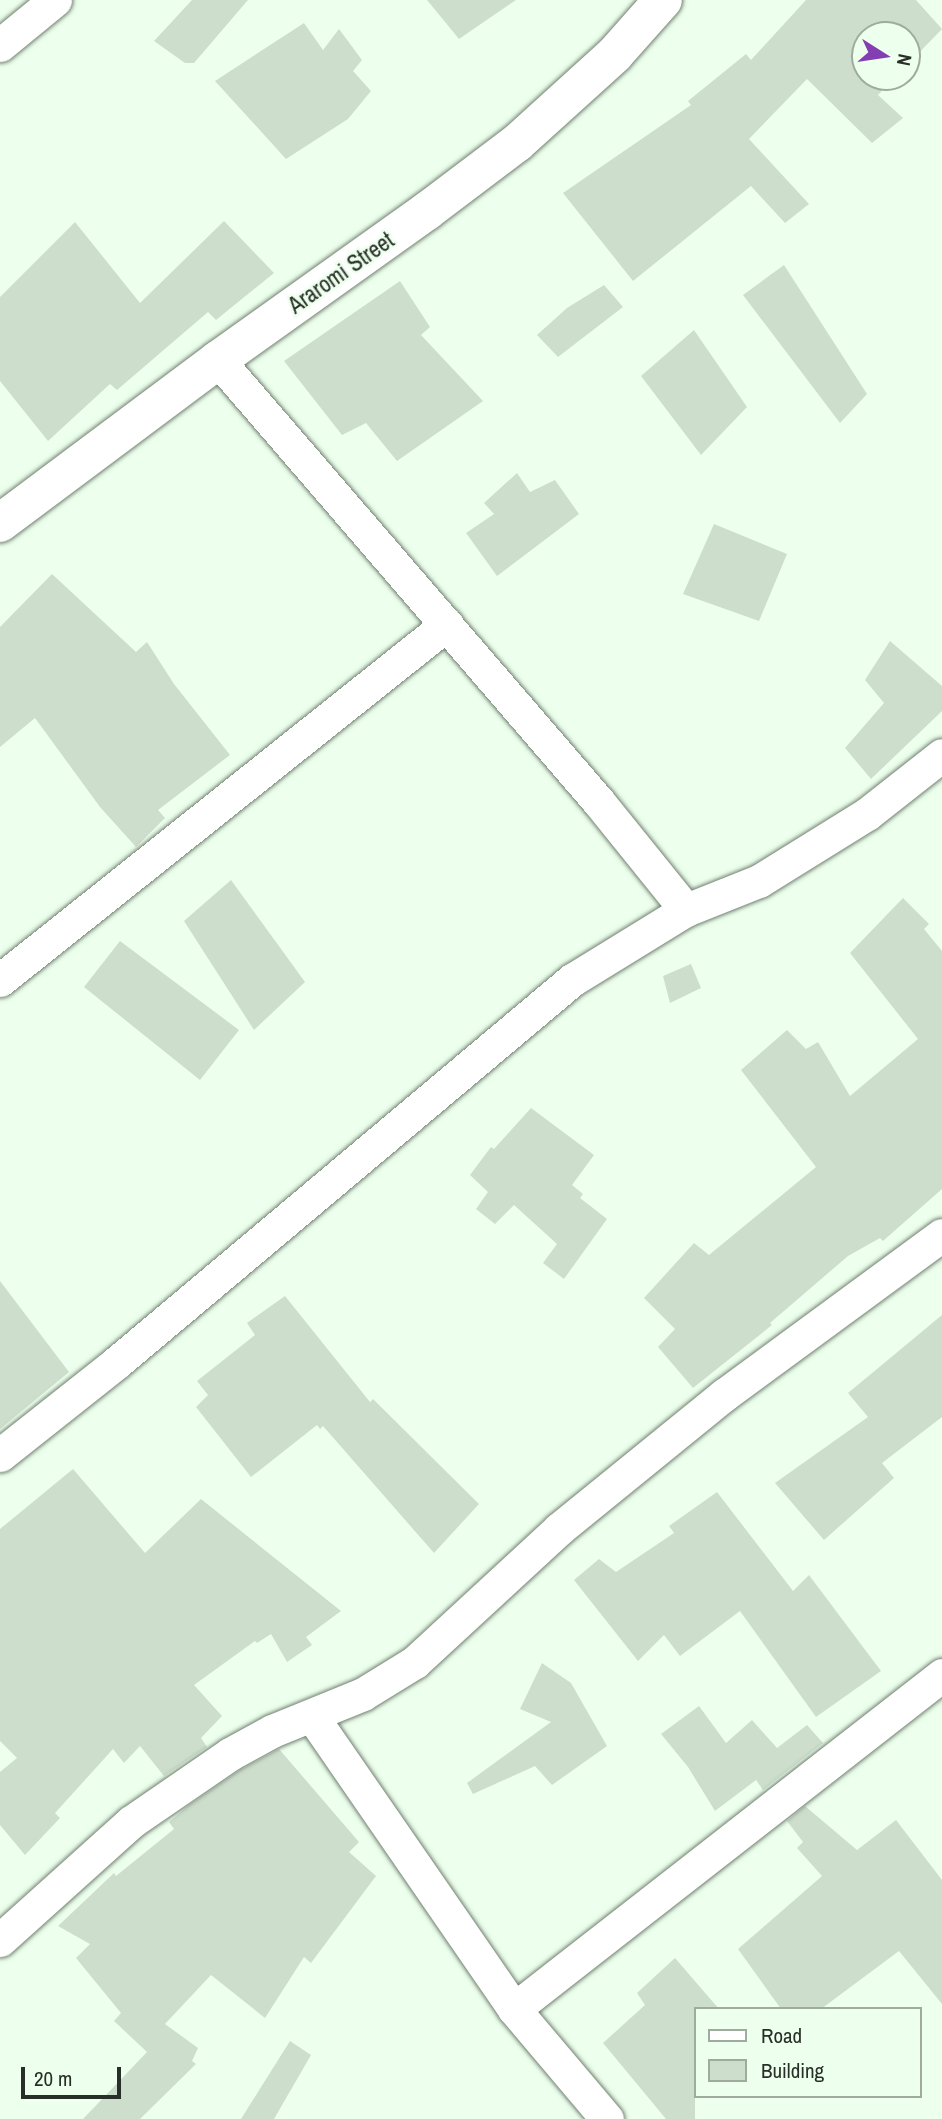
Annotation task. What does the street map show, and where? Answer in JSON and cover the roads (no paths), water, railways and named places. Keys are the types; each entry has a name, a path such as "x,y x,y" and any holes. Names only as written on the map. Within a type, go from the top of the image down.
{"street":[{"path":"0,45 55,0"},
{"name":"Araromi Street","path":"0,523 218,360 516,144 615,54 663,0"},
{"path":"218,360 447,624 686,910"},
{"path":"0,980 447,624"},
{"path":"0,1455 116,1363 572,980 686,910 759,881 867,814 942,755"},
{"path":"0,1940 131,1822 230,1754 272,1731 363,1694 415,1662 559,1529 724,1395 942,1236"},
{"path":"514,2009 942,1675"},
{"path":"312,1717 514,2009 607,2119"}]}
